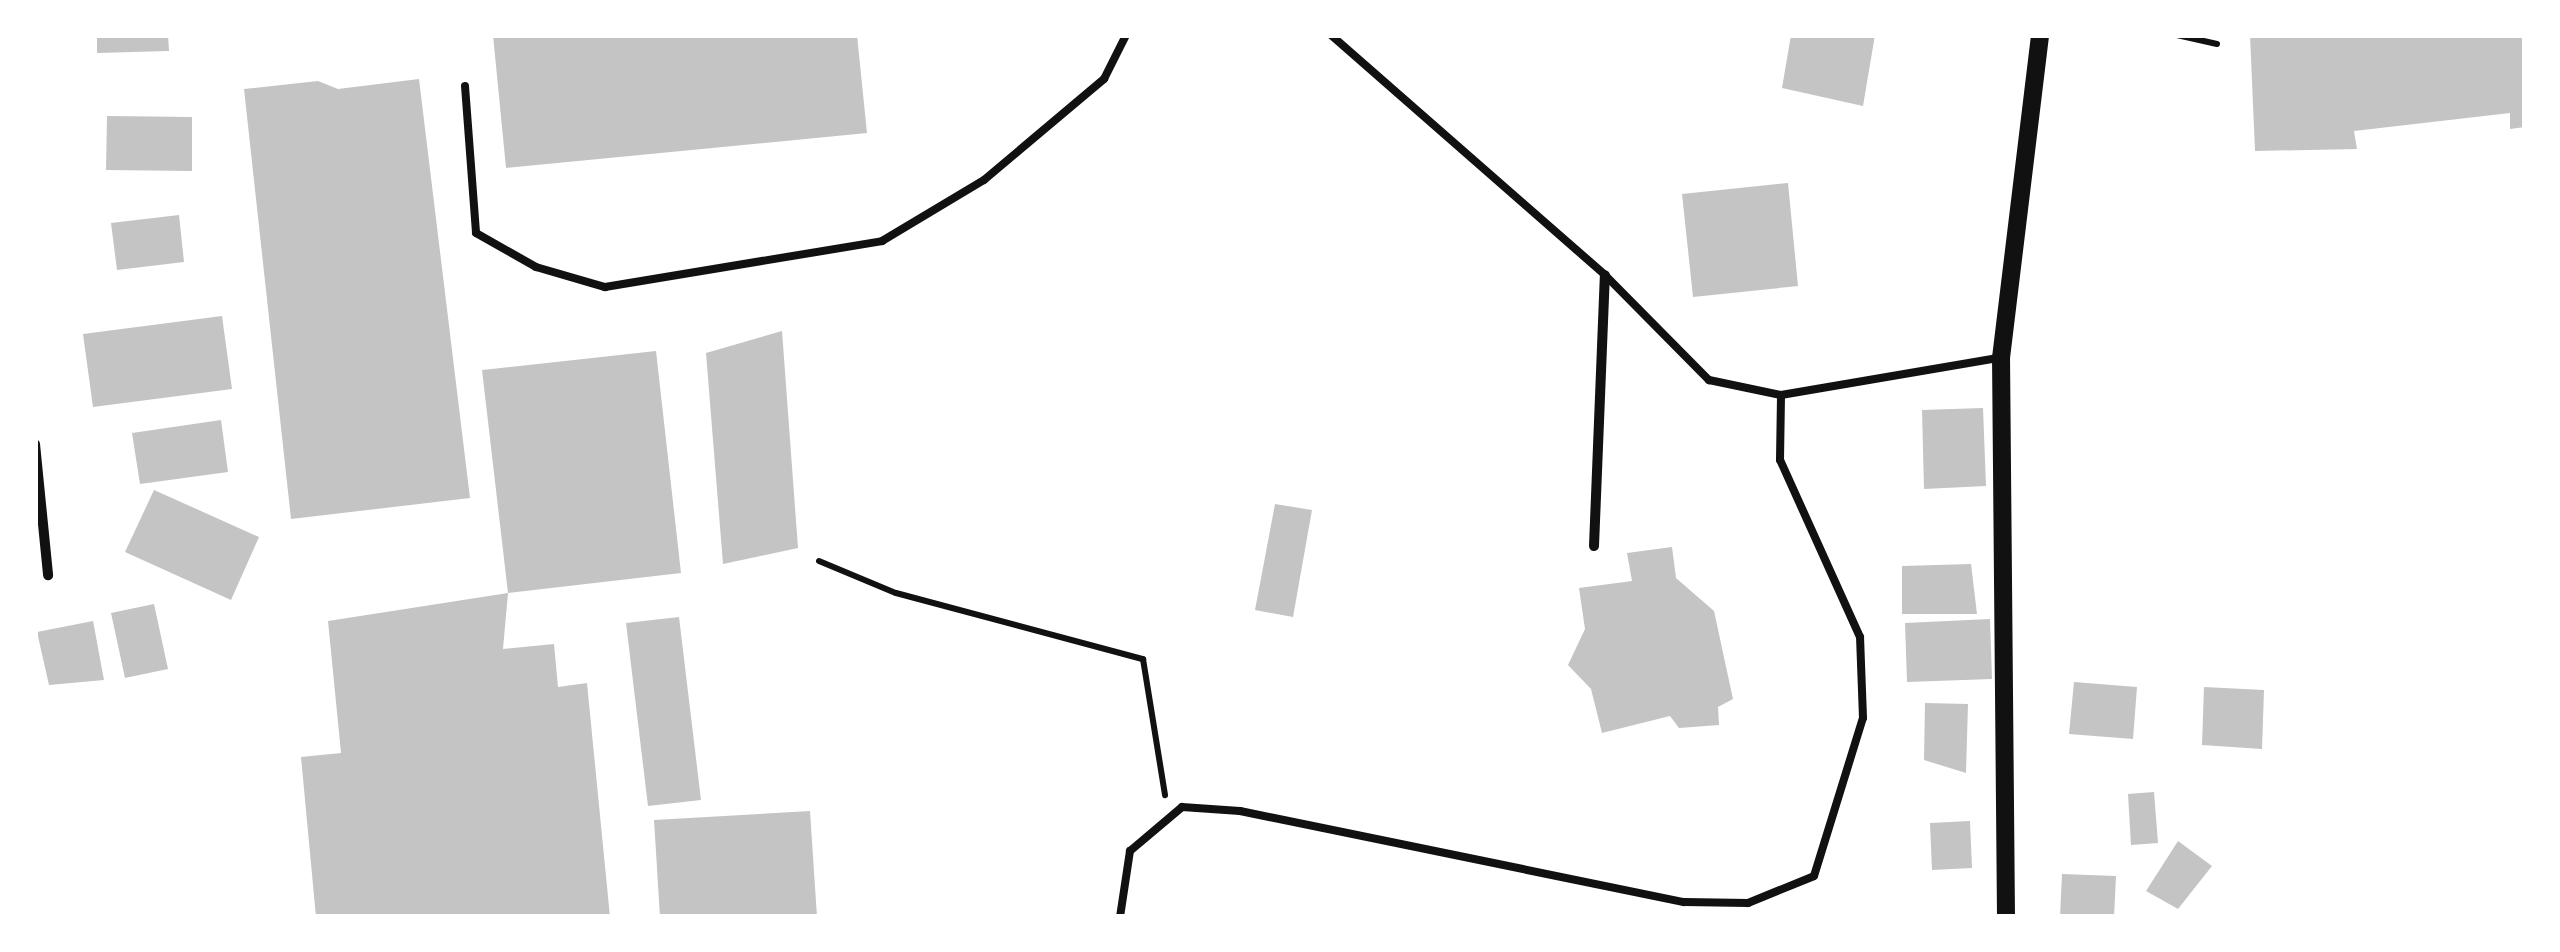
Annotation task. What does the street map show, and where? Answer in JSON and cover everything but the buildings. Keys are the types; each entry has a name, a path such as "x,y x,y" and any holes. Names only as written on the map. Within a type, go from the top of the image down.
{"street":[{"path":"2006,917 2001,358 2040,35"},
{"path":"1594,546 1605,275"},
{"path":"35,444 48,575"}],"lane":[{"path":"465,86 476,233 536,267 605,287 882,241 984,180 1059,117 1104,79 1126,35"},
{"path":"1331,35 1605,275 1710,380 1781,394 2001,358"},
{"path":"1120,917 1130,851 1182,807 1240,811 1684,902 1748,903 1814,876 1863,718 1860,637 1780,460 1781,394"}],"path":[{"path":"2177,35 2216,44"},
{"path":"819,560 896,593 1144,659 1168,816"}]}
